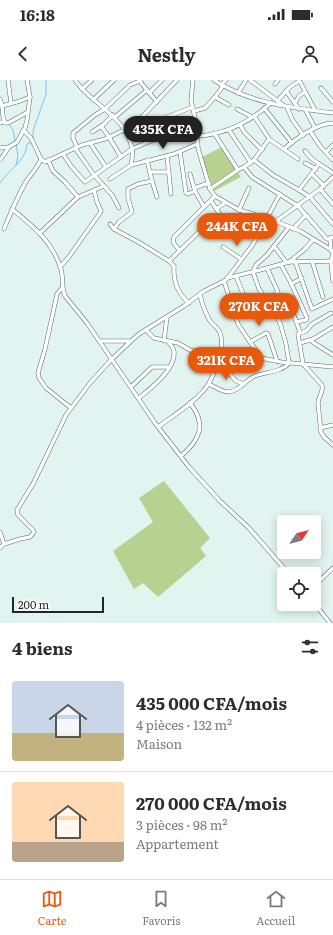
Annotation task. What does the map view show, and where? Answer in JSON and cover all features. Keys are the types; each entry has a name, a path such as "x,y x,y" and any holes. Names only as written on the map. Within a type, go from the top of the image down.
{"street":[{"path":"8,80 11,103"},
{"path":"0,160 9,147 17,142 27,120 30,97 27,80"},
{"path":"75,80 93,100 114,116 126,130 132,149 131,165"},
{"path":"82,89 92,80"},
{"path":"93,100 114,80"},
{"path":"119,208 112,194 94,176 76,148 73,133 105,109 127,87 141,80 157,102"},
{"path":"92,132 162,80"},
{"path":"23,130 31,138 45,162 76,148 109,137 126,129 136,122 157,102 177,80"},
{"path":"193,80 192,100 197,127 197,144 202,166 210,189 215,196 239,210 267,218 300,231 332,251"},
{"path":"214,80 222,86 238,93 285,107 333,113"},
{"path":"148,132 154,128 152,123 154,122 193,109 205,108 215,97 226,80"},
{"path":"238,93 246,80"},
{"path":"250,80 278,100 285,107 303,135"},
{"path":"255,84 258,80"},
{"path":"278,100 286,91 299,81 315,110"},
{"path":"321,88 333,102"},
{"path":"286,91 299,109"},
{"path":"295,102 299,96 305,92"},
{"path":"2,106 30,97"},
{"path":"215,97 229,105"},
{"path":"0,99 5,123"},
{"path":"198,136 229,130 240,125 271,103"},
{"path":"264,108 292,143"},
{"path":"237,109 253,116 269,139 298,159"},
{"path":"305,110 315,128"},
{"path":"0,122 8,123 28,112"},
{"path":"284,149 315,128 332,123 333,129"},
{"path":"240,125 245,133 262,150"},
{"path":"101,126 121,157"},
{"path":"63,154 66,161 84,182 132,149 153,140 197,127"},
{"path":"229,130 253,161 310,197 333,224"},
{"path":"310,131 320,146 333,160"},
{"path":"214,133 238,170"},
{"path":"210,189 253,161 269,139"},
{"path":"90,143 106,167"},
{"path":"110,179 131,165 180,152 197,144"},
{"path":"326,152 333,145"},
{"path":"0,148 9,147"},
{"path":"305,151 319,164 326,167 333,173"},
{"path":"180,152 186,193 188,194 209,183"},
{"path":"167,156 171,194"},
{"path":"4,229 12,209 27,181 38,167 42,159"},
{"path":"48,160 53,171 78,197"},
{"path":"147,160 157,197"},
{"path":"305,162 316,168"},
{"path":"299,190 319,164"},
{"path":"244,167 252,177 298,206 327,239 331,238 333,281"},
{"path":"150,172 169,172"},
{"path":"190,174 195,189 204,207"},
{"path":"312,174 324,186"},
{"path":"225,279 258,236 320,190 332,179"},
{"path":"114,229 119,222 132,212 128,198 128,189 138,184 152,181"},
{"path":"40,233 78,197 104,186"},
{"path":"239,210 250,188"},
{"path":"60,267 100,213 94,190"},
{"path":"320,190 333,204"},
{"path":"267,218 280,194"},
{"path":"179,250 173,242 174,237 215,196"},
{"path":"169,261 218,215 219,213 211,201"},
{"path":"216,209 225,203"},
{"path":"12,209 40,233 56,256 64,279 62,288 57,294 38,373 39,378 46,388 71,408"},
{"path":"289,363 281,326 277,316 259,289 253,272 256,265 291,228 306,216"},
{"path":"235,223 258,236"},
{"path":"110,224 114,229 169,261 174,266 174,276 177,290 189,303"},
{"path":"0,548 4,544 30,537 34,532 18,515 17,510 33,484 66,415 93,379 111,360 131,341 189,303 204,291 225,279 287,262 305,249 313,240"},
{"path":"274,246 287,262"},
{"path":"223,247 241,259"},
{"path":"295,261 312,309 333,299"},
{"path":"312,261 323,297"},
{"path":"287,262 332,261"},
{"path":"280,265 307,318 296,322"},
{"path":"266,300 278,292 267,268"},
{"path":"236,276 249,309 236,318"},
{"path":"291,284 302,278"},
{"path":"225,279 238,324 262,358"},
{"path":"62,288 68,301 87,323 158,427 181,456 220,501 249,528 284,567"},
{"path":"158,427 190,402 209,384 213,376 222,345 220,333 210,320 202,304 200,295"},
{"path":"290,305 300,332 298,334 303,364 322,385 322,391 318,400 320,428 324,437 333,445"},
{"path":"300,332 306,331 312,324 331,313"},
{"path":"139,398 157,382 169,368 174,356 174,351 166,341 167,317"},
{"path":"300,343 311,340 333,327"},
{"path":"146,330 151,337 181,344 194,351 219,357 241,354 289,363 333,368"},
{"path":"250,342 265,332 267,333 277,361"},
{"path":"311,340 333,355"},
{"path":"100,341 131,341"},
{"path":"219,357 236,381 244,384"},
{"path":"209,384 225,392 234,391 254,376 277,370 289,363"},
{"path":"131,387 152,368 169,368"},
{"path":"181,456 195,442 200,433 198,419 190,402"},
{"path":"320,428 333,425"},
{"path":"0,532 4,544"},
{"path":"321,579 333,568"},
{"path":"320,611 330,623"}],"green space":[{"path":"222,147 241,177 214,191 202,157"},
{"path":"164,481 210,538 200,548 206,556 158,597 143,583 134,589 113,551 153,522 139,498"}],"waterway":[{"path":"33,139 33,131 46,94 46,80"},
{"path":"9,124 13,130 15,141"},
{"path":"0,183 20,160 26,150 27,144 31,142"},
{"path":"16,144 18,156 16,165"}]}
